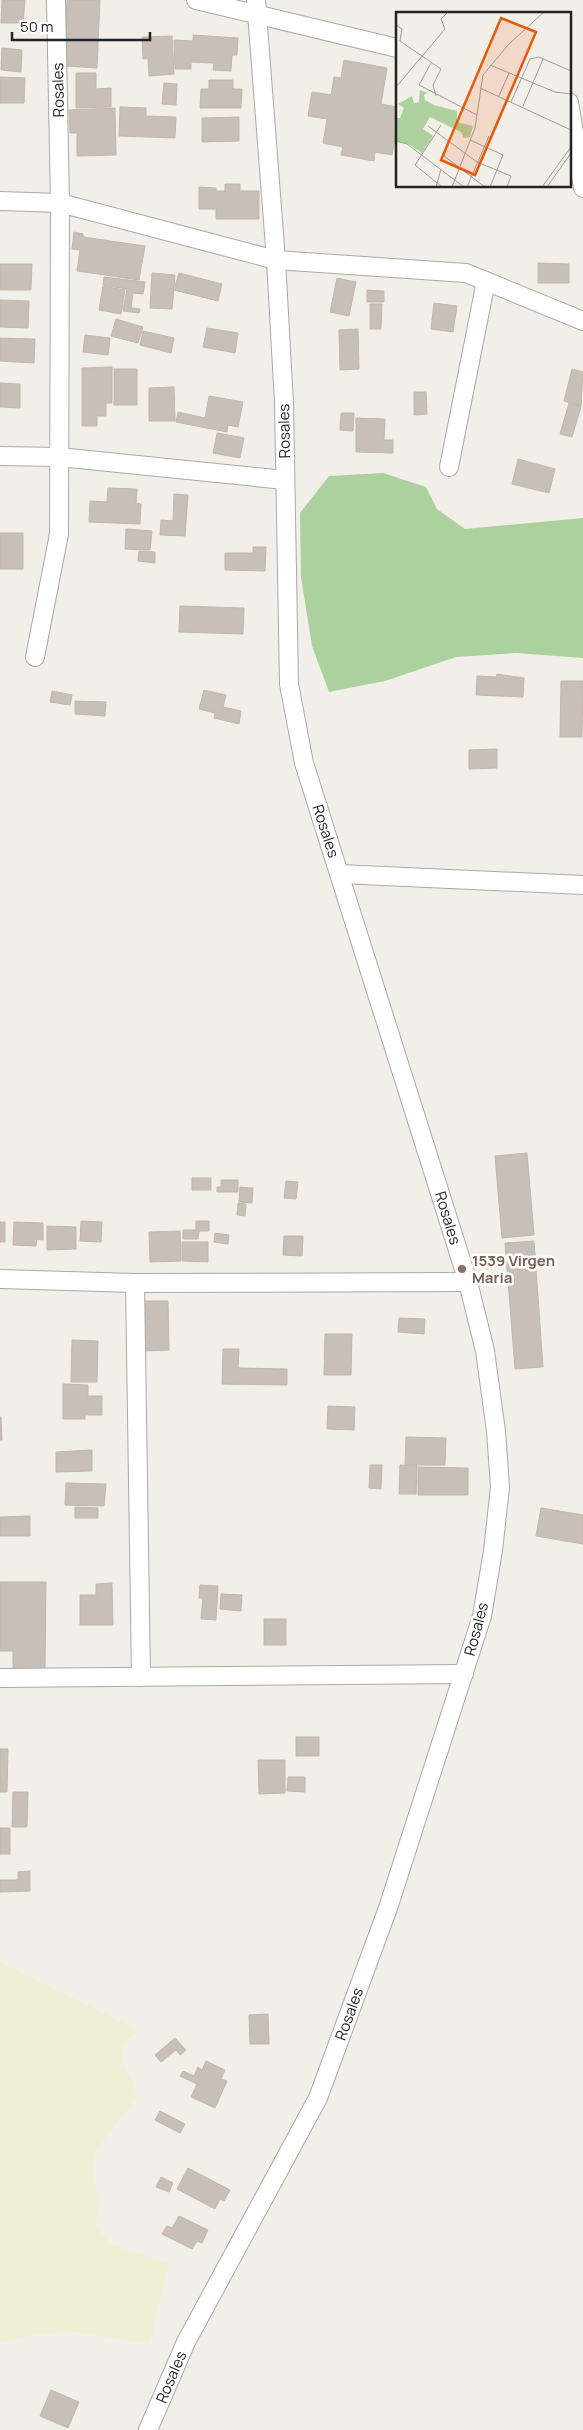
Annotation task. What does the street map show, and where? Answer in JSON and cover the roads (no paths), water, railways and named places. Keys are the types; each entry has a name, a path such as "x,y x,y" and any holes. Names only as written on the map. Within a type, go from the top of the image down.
{"street":[{"name":"Rosales","path":"35,657 59,534 60,203 56,0"},
{"path":"196,0 256,7 396,48"},
{"name":"Rosales","path":"148,2430 186,2342 318,2098 388,1908 482,1616 493,1551 500,1486 496,1431 484,1351 468,1282 304,763 289,684 285,480 276,260 256,7"},
{"path":"570,108 583,188"},
{"path":"0,201 60,203 276,260 466,273 583,321"},
{"path":"449,467 486,281"},
{"path":"0,456 59,457 285,480"},
{"path":"340,874 583,885"},
{"path":"0,1279 135,1283 468,1282"},
{"path":"135,1283 141,1677"},
{"path":"0,1678 464,1674"}],"place":[{"name":"1539 Virgen Maria","path":"462,1269"}]}
